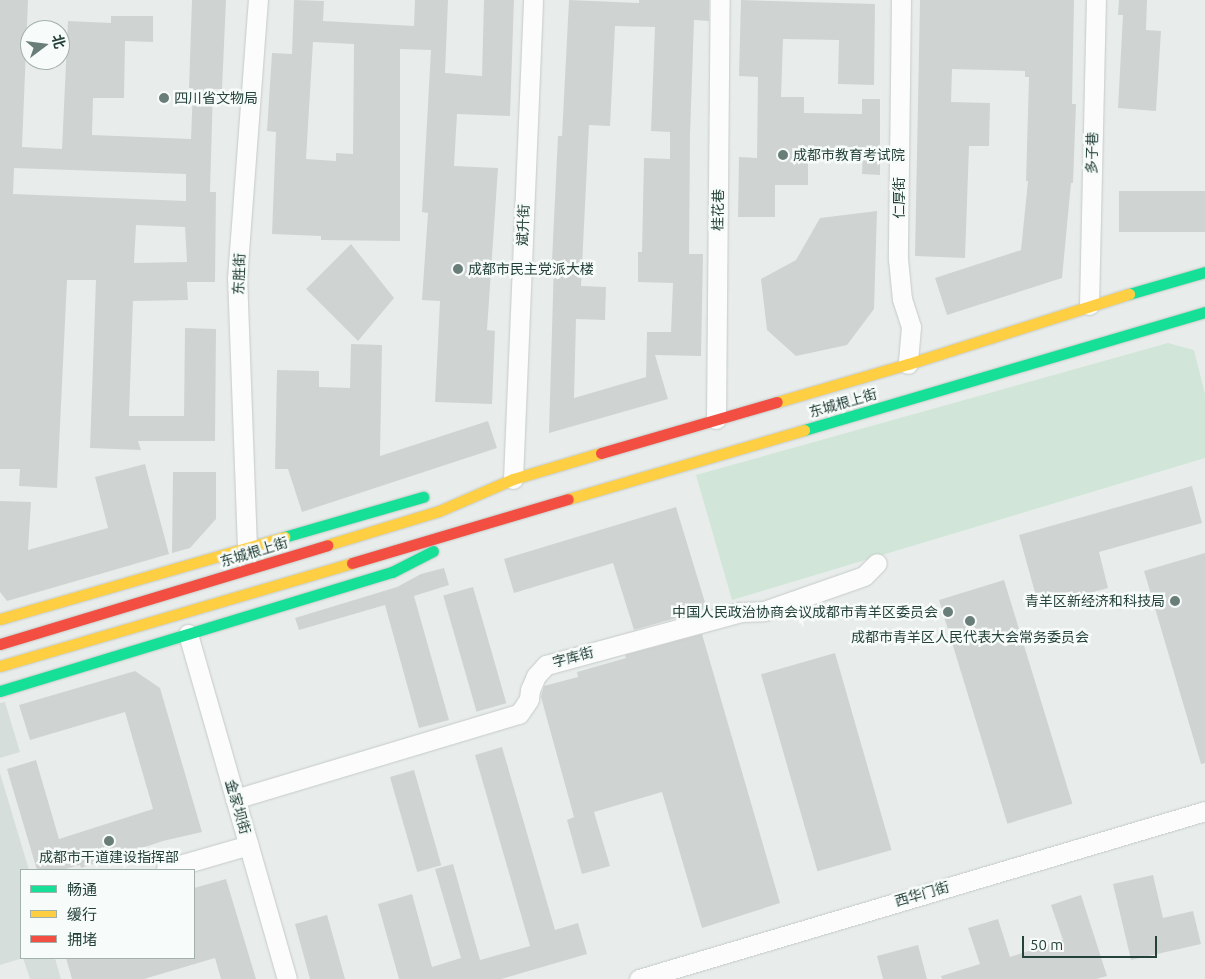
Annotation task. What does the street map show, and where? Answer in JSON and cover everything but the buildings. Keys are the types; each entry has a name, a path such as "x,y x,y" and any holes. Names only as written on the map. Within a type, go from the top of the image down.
{"main road":[{"name":"东城根上街","path":"0,644 439,512 512,480 908,364 1089,305 1205,272"},
{"name":"东城根上街","path":"0,666 372,555 490,523 1205,312"},
{"name":"东城根上街","path":"465,487 512,480"},
{"name":"东城根上街","path":"0,619 437,493"},
{"name":"东城根上街","path":"0,691 392,572 490,523"}],"street":[{"name":"东胜街","path":"247,548 237,278 258,0"},
{"name":"斌升街","path":"512,480 533,0"},
{"name":"桂花巷","path":"716,419 720,0"},
{"name":"仁厚街","path":"901,0 898,260 902,298 911,327 908,364"},
{"name":"多子巷","path":"1089,305 1096,0"},
{"name":"字库街","path":"236,799 519,714 529,699 530,690 536,676 546,664 741,612 764,611 864,576 877,564"},
{"name":"金家坝街","path":"188,634 287,979"},
{"name":"西华门街","path":"639,979 1205,811"},
{"path":"169,869 249,845"}],"shaded area":[{"path":"5,702 20,752 0,758 0,703"},
{"path":"0,773 29,869 20,869 20,959 0,965"},
{"path":"23,959 55,959 61,979 30,979"}],"green space":[{"path":"1168,343 1194,350 1205,394 1205,458 732,600 696,475"}],"traffic: fast":[{"path":"1129,294 1205,272"},
{"path":"804,430 1205,312"},
{"path":"284,537 423,497"},
{"path":"0,691 392,572 433,551"}],"traffic: slow":[{"path":"777,402 908,364 1129,294"},
{"path":"568,499 804,430"},
{"path":"327,545 439,511 513,479 601,453"},
{"path":"0,619 284,537"},
{"path":"0,666 352,563"}],"traffic: jam":[{"path":"601,453 777,402"},
{"path":"352,563 568,499"},
{"path":"0,644 327,545"}],"place":[{"name":"四川省文物局","path":"164,98"},
{"name":"成都市教育考试院","path":"783,155"},
{"name":"成都市民主党派大楼","path":"458,269"},
{"name":"青羊区新经济和科技局","path":"1175,601"},
{"name":"中国人民政治协商会议成都市青羊区委员会","path":"948,612"},
{"name":"成都市青羊区人民代表大会常务委员会","path":"970,621"},
{"name":"成都市干道建设指挥部","path":"109,841"}]}
